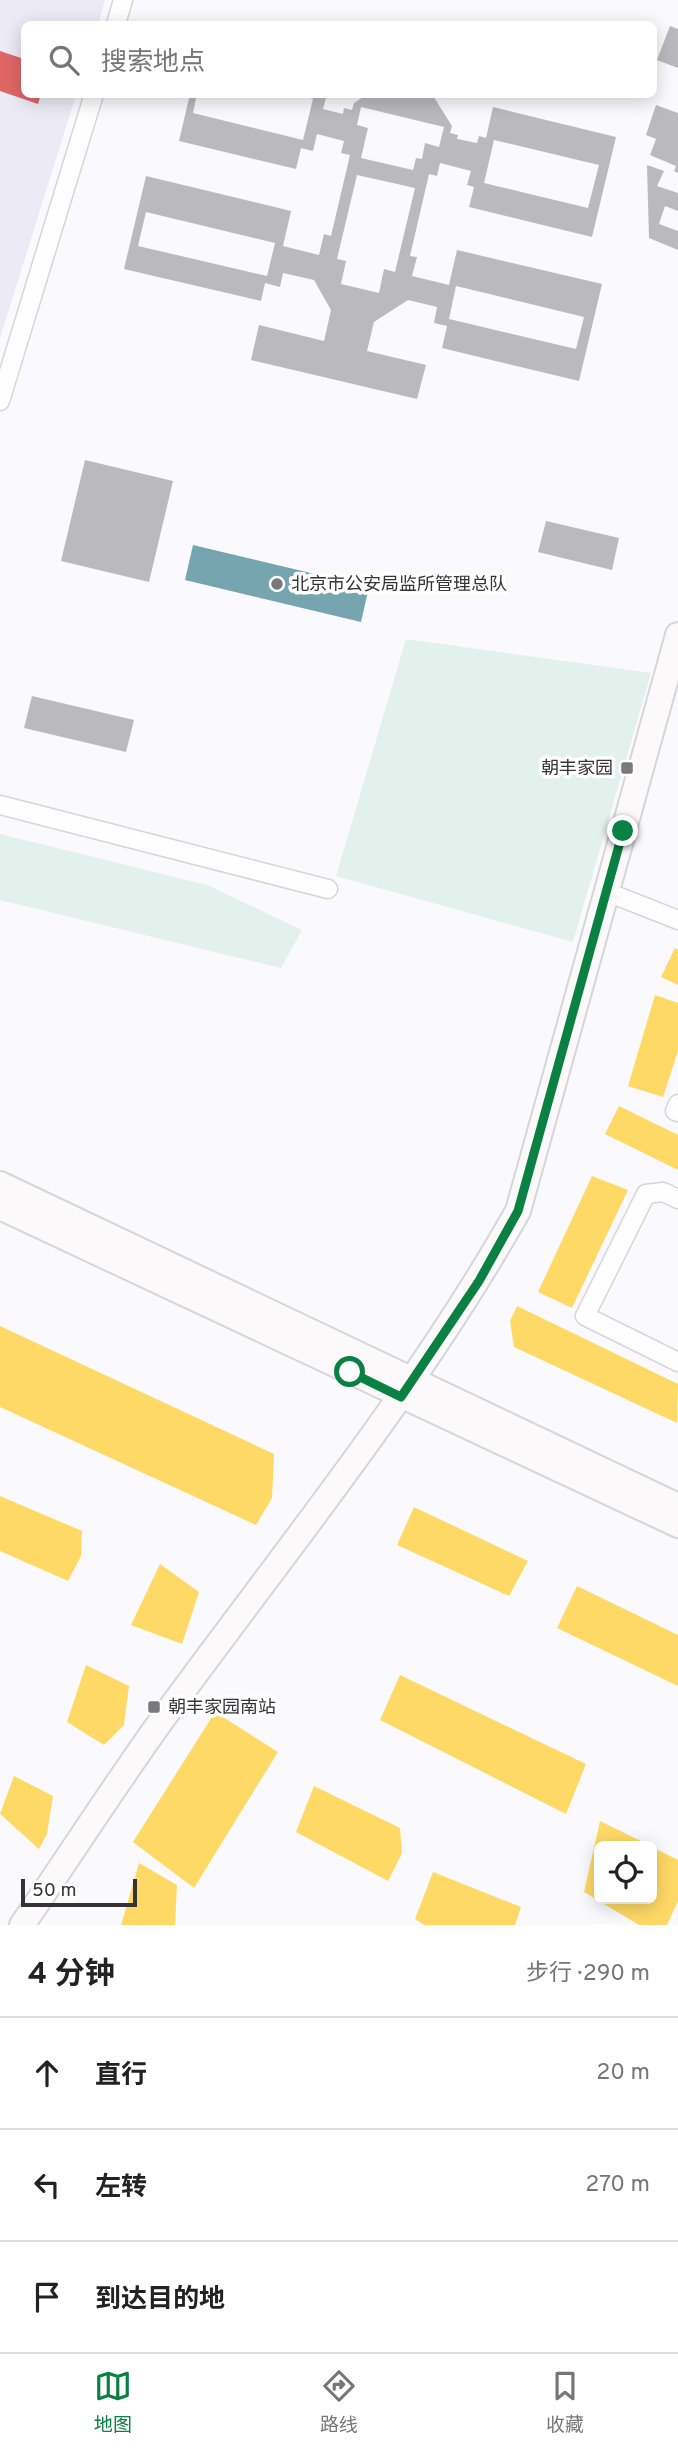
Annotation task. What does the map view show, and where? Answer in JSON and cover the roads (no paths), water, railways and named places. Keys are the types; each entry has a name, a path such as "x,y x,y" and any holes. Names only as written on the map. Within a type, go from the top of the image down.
{"street":[{"path":"117,21 123,0"},
{"path":"0,401 93,98"},
{"path":"22,1925 166,1714 407,1388 479,1281 518,1211 676,648"},
{"path":"0,805 328,889"},
{"path":"607,892 678,920"},
{"path":"678,1104 675,1111 678,1112"},
{"path":"0,1184 678,1525"},
{"path":"678,1199 663,1192 646,1194 585,1316 678,1362"},
{"path":"0,1207 678,1506"}],"place":[{"name":"北京市公安局监所管理总队","path":"277,584"},
{"name":"朝丰家园","path":"627,768"},
{"name":"朝丰家园南站","path":"154,1707"}]}
